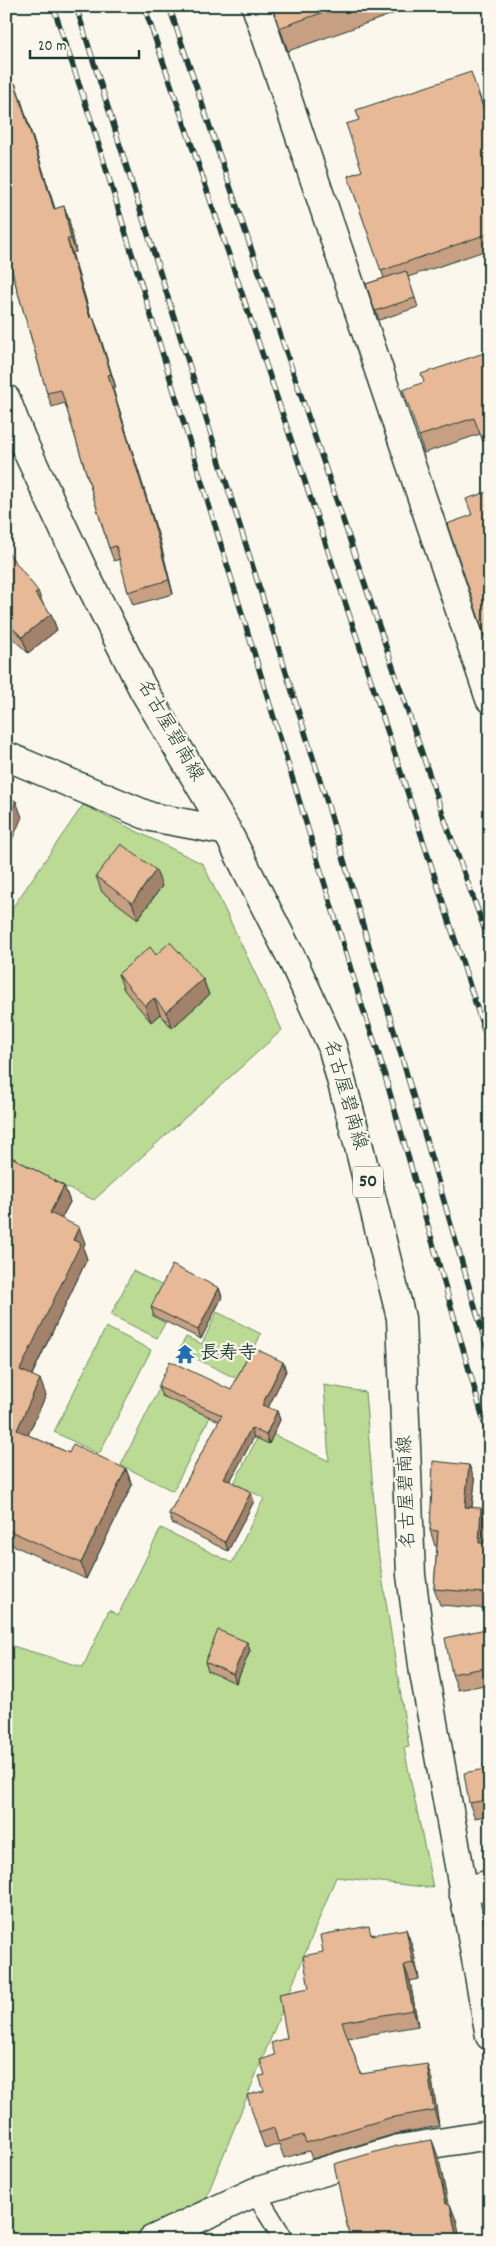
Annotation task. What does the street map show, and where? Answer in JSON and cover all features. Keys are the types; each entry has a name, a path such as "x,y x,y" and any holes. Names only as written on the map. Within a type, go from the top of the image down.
{"main road":[{"path":"256,6 490,700"},
{"name":"名古屋碧南線","path":"6,399 22,438 104,613 143,689 226,831 294,963 332,1046 401,1318 411,1575 424,1673 490,2036"},
{"path":"6,756 151,817 226,831"},
{"path":"463,1892 490,1884"},
{"path":"152,2240 255,2192 399,2149 490,2135"}],"lane":[{"path":"255,2192 284,2240"}],"green space":[{"path":"83,805 203,864 282,1030 94,1200 6,1160 6,917"},
{"path":"133,1271 167,1288 152,1316 165,1323 157,1338 111,1315"},
{"path":"217,1312 261,1334 239,1380 179,1350 186,1337 202,1344"},
{"path":"106,1327 151,1350 99,1454 54,1432"},
{"path":"169,1369 221,1395 173,1491 121,1465"},
{"path":"324,1385 365,1392 378,1551 409,1747 404,1748 433,1888 336,1877 206,2198 157,2223 131,2240 6,2240 6,1644 83,1667 109,1610 118,1615 161,1528 232,1563 264,1498 234,1483 262,1429 329,1461"}],"building":[{"path":"272,6 341,6 279,28"},
{"path":"471,72 490,128 490,233 381,271 348,176 362,171 346,124 359,120 356,110"},
{"path":"15,83 54,209 64,206 71,239 67,239 90,318 93,317 111,374 108,375 169,580 128,592 116,546 109,548 61,390 47,393 6,255 6,86"},
{"path":"406,271 415,298 375,311 366,284"},
{"path":"490,351 490,460 474,418 419,436 403,390 424,382 421,374"},
{"path":"490,491 490,651 447,524 472,515 466,499"},
{"path":"6,550 38,591 35,594 51,614 22,637 6,622"},
{"path":"6,797 16,801 6,824"},
{"path":"121,844 156,870 132,903 96,876"},
{"path":"170,942 203,979 166,1012 154,998 145,1006 118,974 150,947 156,955"},
{"path":"6,1154 64,1186 50,1213 79,1227 73,1240 81,1243 20,1370 40,1379 17,1430 69,1453 73,1444 126,1469 81,1563 6,1529"},
{"path":"172,1265 219,1288 198,1330 151,1307"},
{"path":"252,1347 283,1362 262,1405 277,1411 266,1435 251,1428 224,1478 251,1492 225,1542 169,1514 222,1415 158,1387 170,1361 231,1390"},
{"path":"433,1461 469,1465 465,1507 481,1508 479,1543 487,1543 484,1593 434,1589 438,1531 430,1530"},
{"path":"490,1628 490,1667 452,1674 445,1638"},
{"path":"218,1630 247,1642 233,1674 205,1662"},
{"path":"490,1768 490,1808 488,1800 469,1803 464,1773"},
{"path":"369,1926 371,1935 406,1929 413,1963 404,1965 413,2010 342,2022 361,2074 427,2064 434,2110 389,2118 306,2143 303,2135 278,2142 274,2128 259,2133 247,2095 264,2091 259,2076 265,2075 260,2060 275,2055 271,2043 287,2038 279,1994 309,1988 303,1956 323,1952 320,1935"},
{"path":"432,2140 446,2204 450,2204 457,2240 350,2240 334,2164 396,2146"}],"railway":[{"path":"53,6 92,123 363,1009 379,1055 490,1443"},
{"path":"76,6 326,799 490,1358"},
{"path":"144,6 320,526 490,1049"},
{"path":"169,6 443,815 490,944"}],"place":[{"name":"長寿寺","path":"185,1354"}]}
